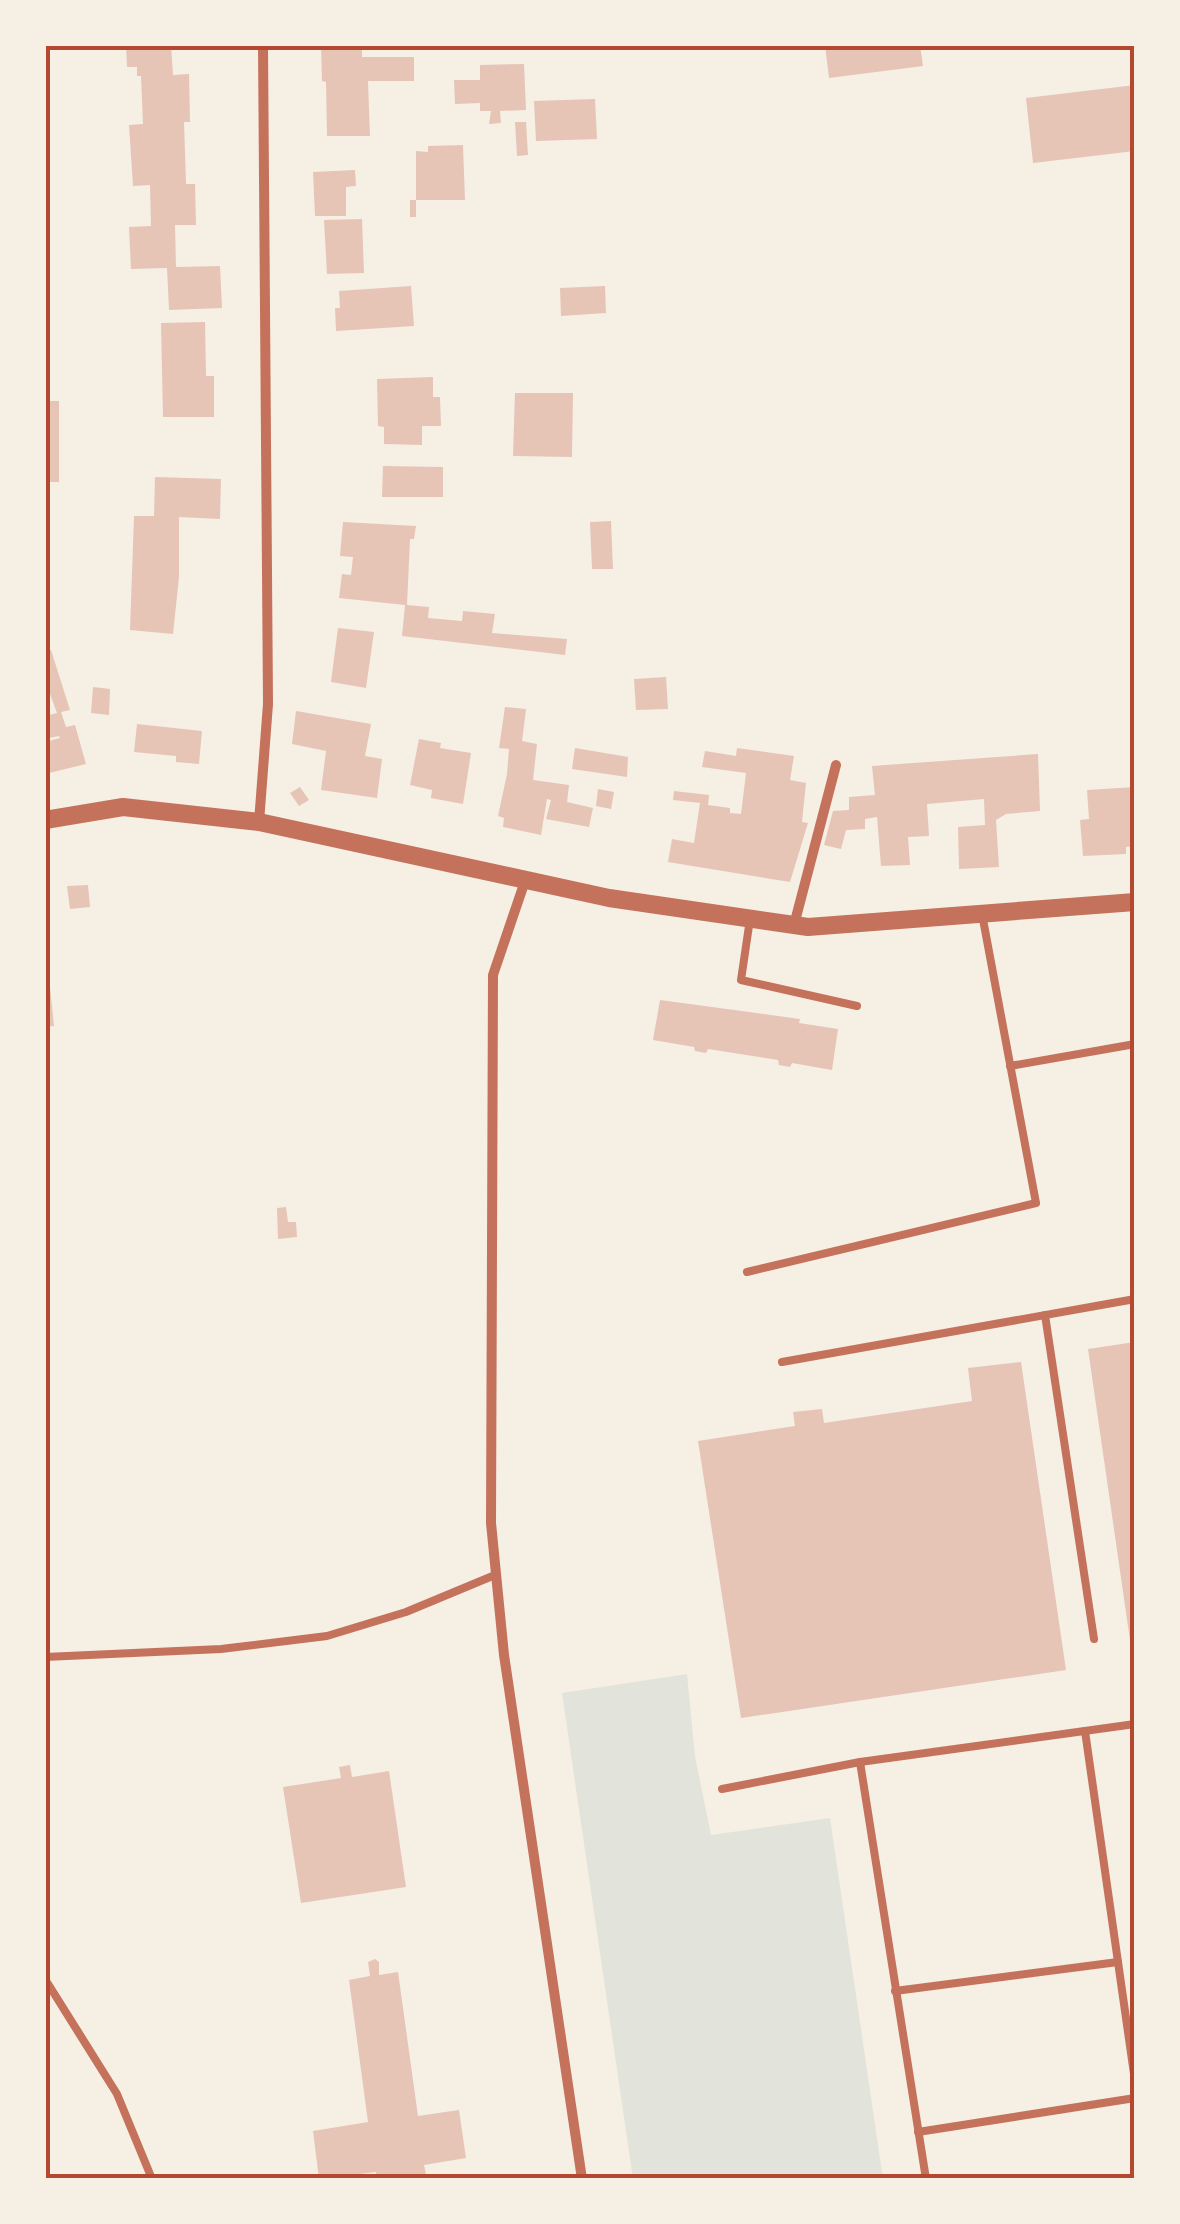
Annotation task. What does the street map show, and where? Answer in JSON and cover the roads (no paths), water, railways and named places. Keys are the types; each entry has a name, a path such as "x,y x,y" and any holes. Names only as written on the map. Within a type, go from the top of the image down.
{"street":[{"path":"259,822 268,704 264,45"},
{"path":"794,925 836,765"},
{"path":"45,820 123,807 259,822 608,898 808,927 1135,902"},
{"path":"525,881 493,975 491,1524 506,1674 582,2179"}],"lane":[{"path":"746,1272 1036,1204 982,914"},
{"path":"750,919 741,980 857,1006"},
{"path":"1010,1066 1135,1044"},
{"path":"782,1362 1135,1299"},
{"path":"1045,1315 1094,1639"},
{"path":"45,1657 221,1648 328,1636 406,1612 495,1575"},
{"path":"722,1790 860,1762 1135,1724"},
{"path":"1085,1731 1135,2081"},
{"path":"860,1762 926,2179"},
{"path":"896,1991 1118,1962"},
{"path":"45,1979 117,2094 152,2179"},
{"path":"918,2132 1135,2098"}]}
